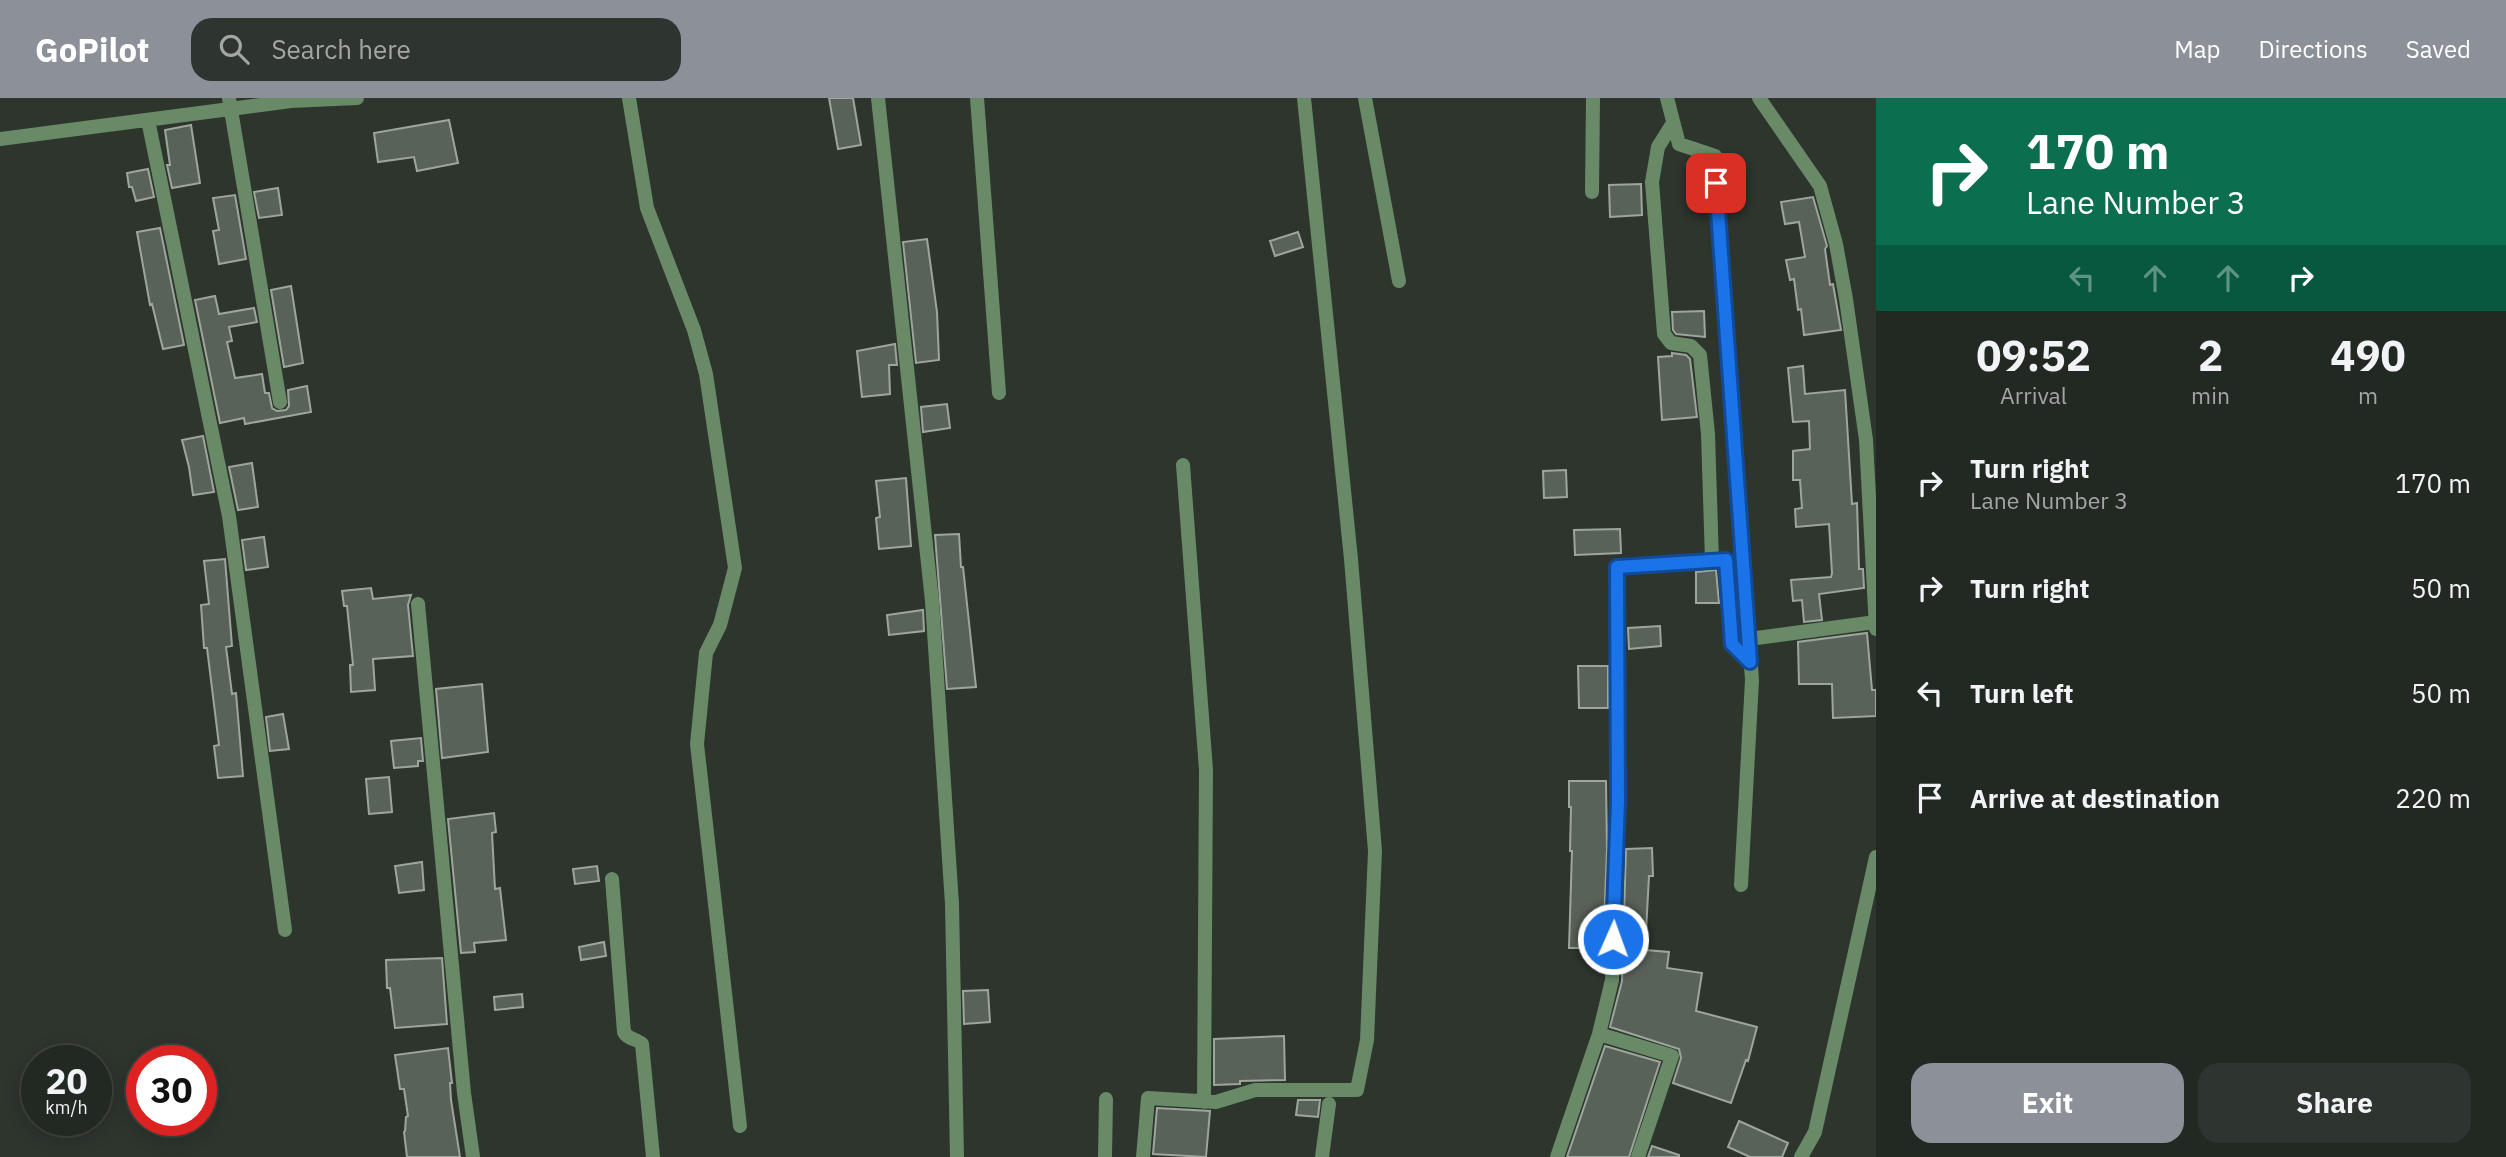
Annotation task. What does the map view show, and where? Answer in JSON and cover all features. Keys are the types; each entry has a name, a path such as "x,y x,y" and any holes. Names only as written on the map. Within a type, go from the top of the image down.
{"street":[{"path":"0,139 148,120 230,104 357,98"},
{"path":"629,98 648,208 694,330 706,374 735,568 720,625 706,653 697,744 740,1126"},
{"path":"878,98 932,601 952,904 957,1157"},
{"path":"977,98 999,393"},
{"path":"1143,1157 1149,1098 1216,1102 1255,1090 1357,1090 1367,1040 1375,851 1351,559 1304,98"},
{"path":"1366,98 1399,281"},
{"path":"1592,98 1592,192"},
{"path":"1667,98 1679,144 1714,156 1752,680 1741,885"},
{"path":"1759,98 1819,186 1836,244 1866,440 1876,629"},
{"path":"230,104 280,402"},
{"path":"148,120 229,516 285,930"},
{"path":"1673,123 1658,147 1652,182 1664,334 1671,343 1691,346 1700,355 1708,434 1712,561"},
{"path":"1183,465 1206,770 1204,1101"},
{"path":"1558,1157 1599,1034 1612,980 1618,801 1617,567 1726,560 1732,644 1750,662"},
{"path":"418,604 464,1093 473,1157"},
{"path":"1749,639 1876,622"},
{"path":"1801,1157 1815,1132 1876,857"},
{"path":"612,879 624,1032 642,1044 653,1157"},
{"path":"1599,1034 1672,1056 1637,1157"},
{"path":"1105,1157 1106,1099"},
{"path":"1322,1157 1329,1104"}],"building":[{"path":"829,98 853,98 861,145 838,149"},
{"path":"449,120 458,163 417,171 414,157 378,162 374,133"},
{"path":"191,125 200,183 172,188 167,165 170,165 165,130"},
{"path":"148,169 154,197 136,201 132,187 129,187 127,173"},
{"path":"1641,184 1642,215 1610,217 1609,185"},
{"path":"278,188 282,215 259,218 254,192"},
{"path":"235,195 246,259 219,264 213,231 219,230 213,198"},
{"path":"1813,197 1827,246 1825,249 1830,285 1833,284 1841,330 1804,335 1794,279 1790,280 1786,260 1805,257 1799,222 1785,224 1781,202"},
{"path":"160,228 184,345 163,349 152,304 150,305 137,232"},
{"path":"1298,232 1303,247 1275,256 1270,241"},
{"path":"927,239 937,312 939,360 916,363 903,242"},
{"path":"291,286 303,363 284,367 271,290"},
{"path":"215,296 219,314 254,308 257,322 229,327 232,341 227,342 235,378 262,374 265,393 269,393 272,408 277,411 286,410 289,406 288,390 307,386 311,412 245,424 244,418 220,423 195,300"},
{"path":"1704,311 1705,337 1676,334 1673,330 1672,312"},
{"path":"895,344 897,365 889,365 890,394 862,397 857,351"},
{"path":"1672,353 1686,355 1690,359 1697,417 1662,420 1658,357 1672,356"},
{"path":"1803,366 1805,394 1845,390 1852,504 1857,503 1859,569 1863,569 1864,588 1819,594 1822,620 1804,622 1802,600 1793,601 1791,580 1831,577 1832,573 1829,524 1796,527 1795,509 1802,508 1800,480 1793,480 1793,451 1810,449 1809,421 1793,422 1788,368"},
{"path":"947,404 950,428 923,432 921,407"},
{"path":"203,436 214,492 193,495 182,440"},
{"path":"252,463 258,507 238,510 229,467"},
{"path":"1566,470 1567,497 1544,498 1543,471"},
{"path":"906,478 911,546 879,549 876,518 880,517 876,481"},
{"path":"1620,529 1621,553 1575,555 1574,530"},
{"path":"959,534 976,687 947,689 935,535"},
{"path":"264,537 268,567 246,570 242,540"},
{"path":"225,559 232,646 226,647 232,694 236,693 243,776 218,778 214,746 219,745 207,648 204,648 201,605 209,604 204,561"},
{"path":"1716,570 1719,603 1696,603 1696,572"},
{"path":"371,588 373,599 411,595 408,605 413,656 373,659 375,690 351,692 350,665 353,665 347,606 344,606 342,591"},
{"path":"923,610 924,631 889,635 887,615"},
{"path":"1660,626 1661,646 1629,649 1628,628"},
{"path":"1867,633 1872,690 1876,690 1876,716 1833,718 1832,684 1799,684 1798,642"},
{"path":"1578,666 1608,666 1608,708 1579,708"},
{"path":"482,684 488,752 442,758 436,689"},
{"path":"283,714 289,749 270,751 266,717"},
{"path":"421,738 423,761 418,761 418,766 394,768 391,741"},
{"path":"389,777 392,812 369,814 366,779"},
{"path":"1569,781 1606,781 1607,850 1603,948 1569,948 1572,851"},
{"path":"494,813 496,832 492,833 495,889 500,888 506,940 474,943 475,952 461,953 448,819"},
{"path":"1652,848 1653,876 1649,876 1645,950 1669,952 1667,968 1702,973 1696,1011 1757,1027 1748,1061 1746,1060 1731,1103 1673,1083 1681,1058 1679,1049 1610,1027 1622,981 1626,849"},
{"path":"422,862 424,890 399,893 395,866"},
{"path":"597,866 599,881 575,884 573,869"},
{"path":"604,942 606,956 581,960 579,947"},
{"path":"442,958 447,1024 395,1028 390,988 387,988 386,960"},
{"path":"988,990 990,1022 964,1024 963,991"},
{"path":"522,994 523,1007 495,1010 494,997"},
{"path":"1284,1036 1285,1080 1240,1081 1240,1084 1214,1085 1214,1039"},
{"path":"1605,1046 1660,1062 1629,1157 1567,1157"},
{"path":"448,1048 451,1100 460,1157 407,1157 404,1132 408,1116 404,1089 400,1089 395,1055"},
{"path":"1298,1100 1320,1100 1318,1117 1296,1115"},
{"path":"1157,1108 1210,1111 1206,1157 1153,1154"},
{"path":"1739,1121 1788,1143 1782,1157 1750,1157 1728,1147"},
{"path":"1652,1146 1679,1155 1679,1157 1648,1157"}],"route":[{"path":"1613,939 1618,801 1617,567 1726,560 1732,644 1750,662 1716,183"}]}
